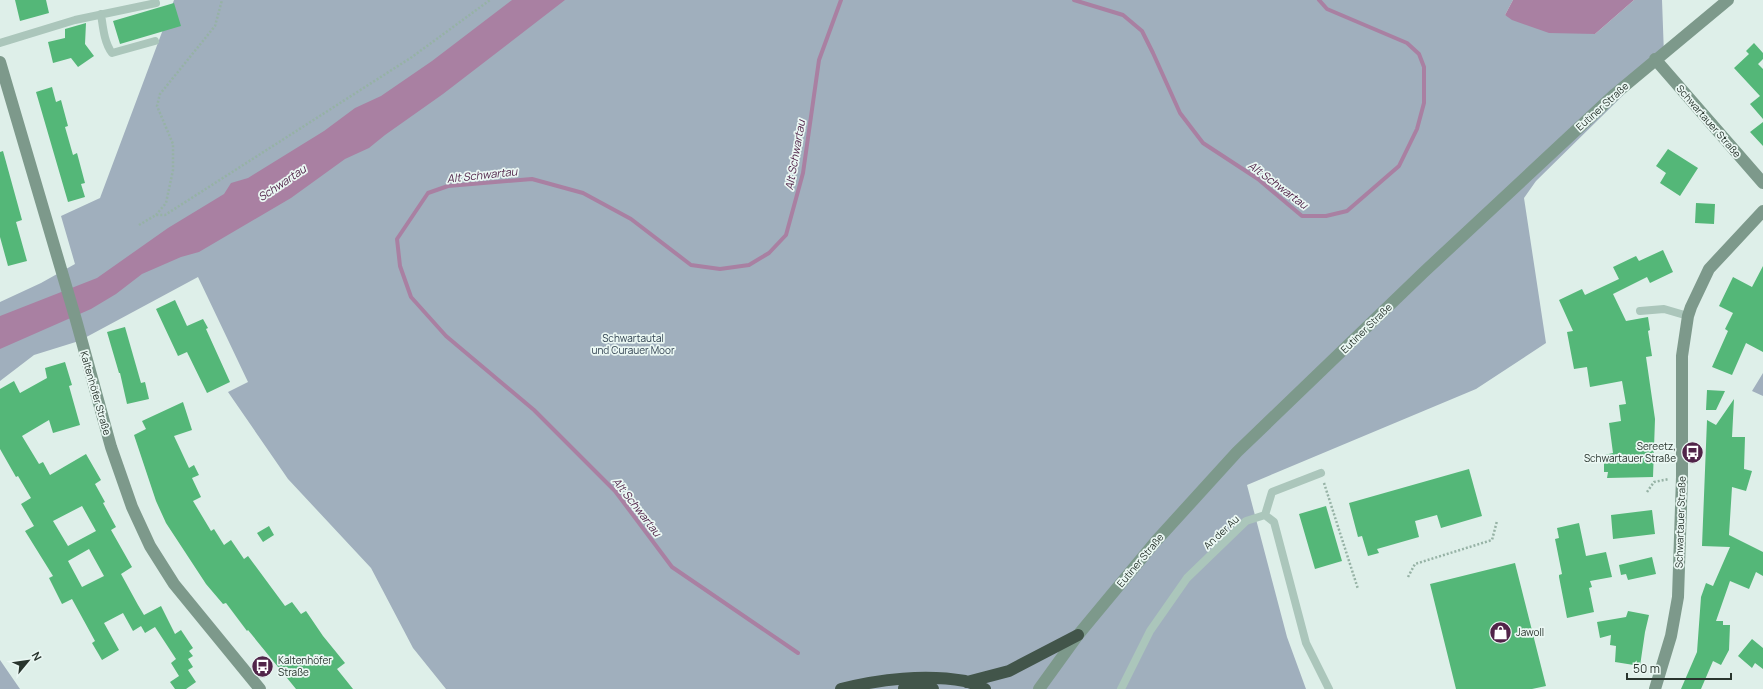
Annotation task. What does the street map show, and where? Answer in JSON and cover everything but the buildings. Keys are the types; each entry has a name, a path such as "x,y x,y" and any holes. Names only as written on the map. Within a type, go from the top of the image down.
{"highway":[{"path":"967,682 1010,671 1078,635"},
{"path":"841,689 864,683 915,679 942,679 967,682 986,689"},
{"path":"893,689 915,687 933,689"}],"street":[{"name":"Eutiner Straße","path":"1038,689 1078,635 1156,541 1237,452 1430,266 1615,94 1728,0"},
{"name":"Schwartauer Straße","path":"1655,60 1763,183"},
{"name":"Kaltenhöfer Straße","path":"0,62 76,320 111,447 132,507 150,546 174,584 260,689"},
{"name":"Schwartauer Straße","path":"1655,689 1671,636 1678,597 1682,477 1682,356 1688,316 1709,269 1763,211"}],"lane":[{"path":"0,43 75,20 156,3"},
{"path":"101,14 108,48 112,53 155,41"},
{"path":"1640,311 1664,309 1688,316"},
{"path":"1321,473 1272,492 1265,515 1274,522 1306,643 1329,689"},
{"name":"An der Au","path":"1121,689 1150,631 1187,578 1246,521 1265,515"}],"path":[{"path":"156,216 166,203 173,170 173,144 157,106 160,94 215,26 222,0"},
{"path":"139,225 156,216 165,215 412,57 490,0"},
{"path":"1321,473 1358,589"},
{"path":"1647,492 1654,482 1682,477"},
{"path":"1408,577 1414,564 1492,540 1497,521"}],"green space":[{"name":"Schwartautal und Curauer Moor","path":"174,0 1513,0 1505,15 1595,34 1634,0 1662,0 1664,55 1536,181 1524,198 1546,343 1476,389 1247,485 1287,637 1306,689 446,689 413,648 371,568 288,479 228,392 248,382 198,277 79,341 34,355 0,381 0,302 41,283 75,264 61,216 100,198"},
{"path":"1763,373 1763,396 1752,391"},
{"path":"0,660 20,689 0,689"}],"water":[{"name":"Schwartau","path":"512,0 565,0 443,94 369,148 345,159 291,198 199,252 181,257 142,274 116,294 91,309 0,349 0,316 97,278 168,228 224,194 231,183 248,178 324,131 355,108 381,96 432,61"},
{"path":"1513,0 1634,0 1595,34 1549,33 1512,20 1505,15"}],"waterway":[{"name":"Alt Schwartau","path":"798,653 672,567 615,491 534,410 446,336 411,297 400,266 397,239 428,193 448,186 532,179 583,193 631,219 691,265 720,269 749,265 769,253 786,235 803,173 819,60 841,0"},
{"name":"Alt Schwartau","path":"1074,0 1123,15 1142,31 1180,113 1203,143 1258,179 1302,216 1326,216 1347,211 1399,166 1417,129 1424,103 1424,67 1419,54 1407,43 1327,9 1319,0"}],"place":[{"name":"Sereetz, Schwartauer Straße","path":"1692,452"},
{"name":"Jawoll","path":"1500,632"},
{"name":"Kaltenhöfer Straße","path":"263,666"}]}
